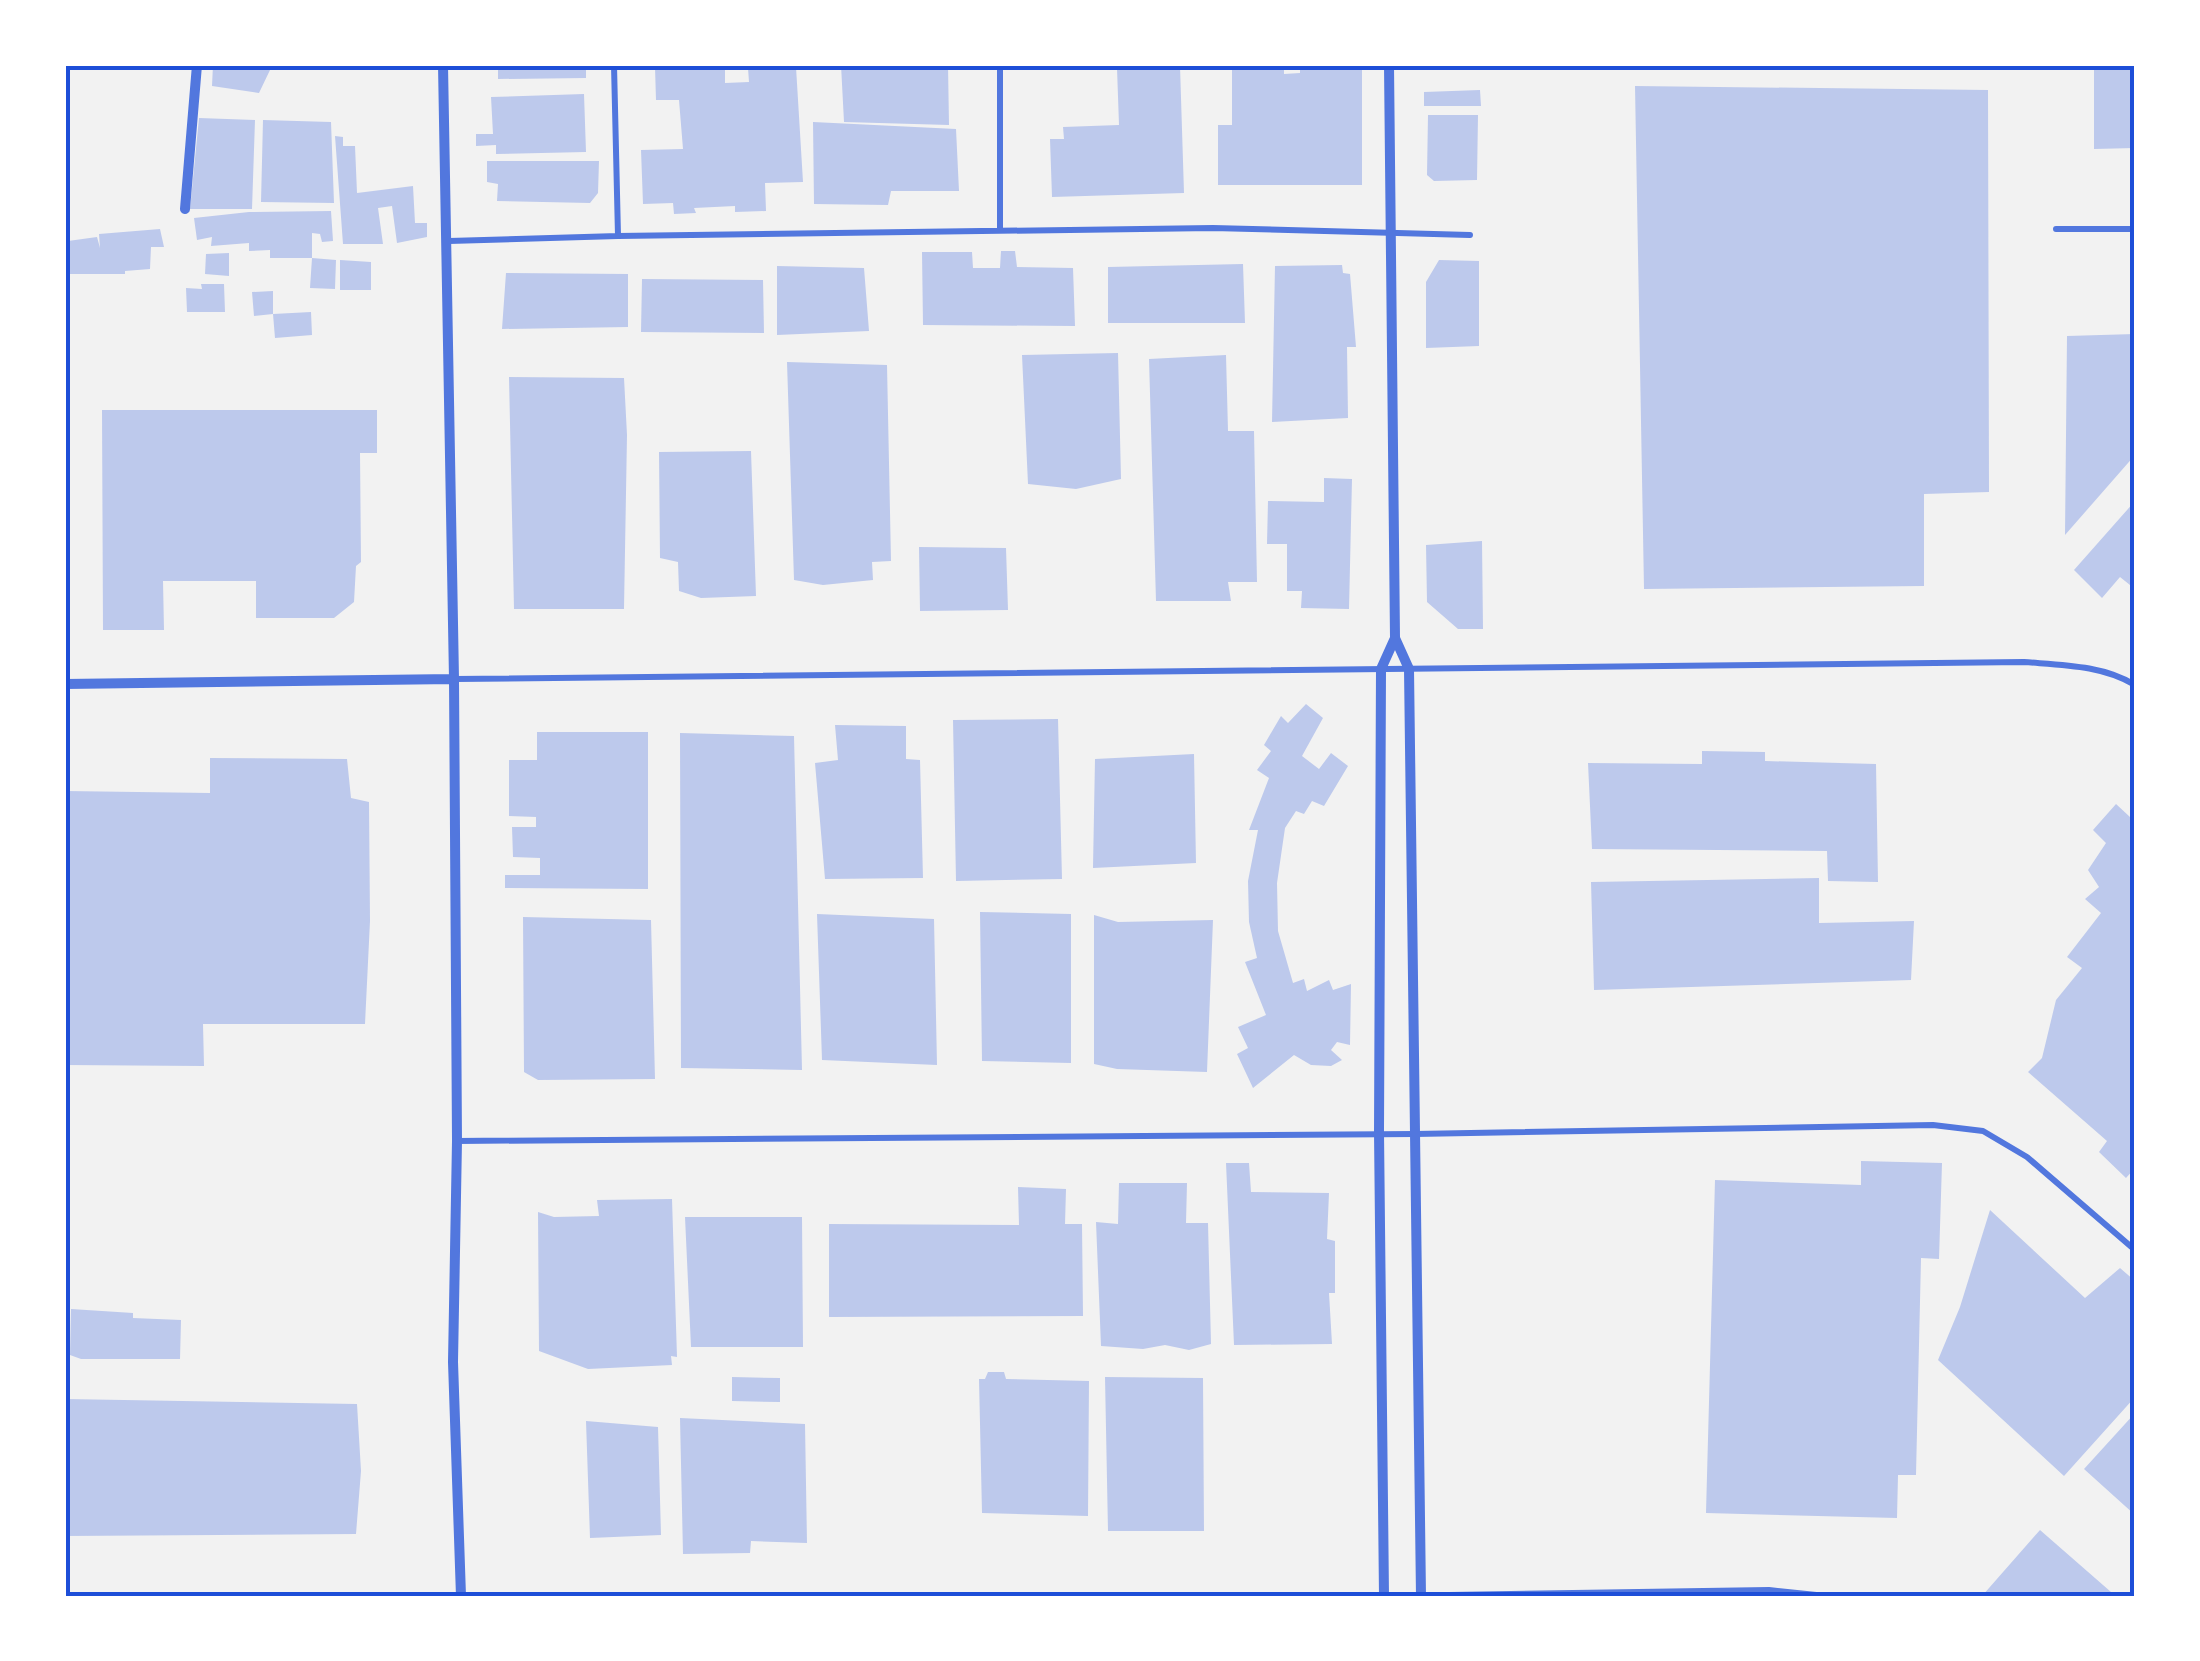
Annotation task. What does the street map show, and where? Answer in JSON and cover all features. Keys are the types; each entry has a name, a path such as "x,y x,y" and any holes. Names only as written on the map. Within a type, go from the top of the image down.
{"street":[{"path":"185,209 197,65"},
{"path":"443,65 454,679 457,1141 453,1362 461,1596"},
{"path":"1389,65 1395,638 1409,669 1422,1595"},
{"path":"1386,1596 1379,1132 1381,669 1395,638"},
{"path":"65,684 454,679"}],"lane":[{"path":"614,65 618,236"},
{"path":"1000,65 1000,229"},
{"path":"448,241 1000,229 1214,228 1470,234"},
{"path":"2056,229 2135,229"},
{"path":"454,679 2024,662 2105,672 2135,685"},
{"path":"457,1141 1415,1134 1933,1125 1983,1132 2027,1156 2135,1250"},
{"path":"1386,1596 1769,1590 1826,1596"}],"building":[{"path":"213,65 266,65 270,70 259,93 212,86"},
{"path":"498,65 586,65 586,78 498,79"},
{"path":"725,65 725,83 749,82 748,68 796,67 803,182 765,183 766,211 735,212 735,206 694,208 696,213 674,214 673,203 643,204 641,150 683,149 679,100 656,100 655,67"},
{"path":"841,65 948,65 949,125 844,122"},
{"path":"1284,65 1284,74 1300,73 1300,65 1362,65 1362,185 1218,185 1218,125 1232,125 1232,67"},
{"path":"2094,65 2135,65 2135,148 2094,149"},
{"path":"1180,66 1184,193 1052,197 1050,139 1064,139 1063,127 1119,125 1117,68"},
{"path":"1635,86 1988,90 1989,492 1924,494 1924,586 1644,589"},
{"path":"1480,90 1481,106 1424,106 1424,92"},
{"path":"584,94 586,152 496,154 496,145 476,146 476,134 493,134 491,97"},
{"path":"1428,115 1478,115 1477,180 1434,181 1427,175"},
{"path":"199,118 255,120 252,209 190,209"},
{"path":"263,120 331,122 334,203 261,202"},
{"path":"813,122 956,129 959,191 891,191 888,205 814,204"},
{"path":"335,136 343,137 343,146 355,146 357,193 413,186 415,223 427,223 427,237 397,243 392,206 378,208 383,244 343,244"},
{"path":"487,161 599,161 598,193 590,203 497,201 498,184 487,182"},
{"path":"331,211 333,241 322,242 320,234 312,233 312,258 270,258 270,250 249,251 249,243 211,246 212,237 197,240 194,218 249,212"},
{"path":"160,229 164,247 151,247 150,269 125,274 65,274 65,236 68,241 97,237 100,248 99,234"},
{"path":"1001,251 1015,251 1017,267 1073,268 1075,326 923,325 922,252 972,252 973,268 1000,268"},
{"path":"229,253 229,276 205,274 206,254"},
{"path":"312,258 336,260 335,289 310,288"},
{"path":"340,260 371,262 371,290 340,290"},
{"path":"1439,260 1479,261 1479,346 1426,348 1426,282"},
{"path":"1243,264 1245,323 1108,323 1108,267"},
{"path":"1342,265 1343,273 1350,274 1356,347 1347,347 1348,418 1272,422 1275,266"},
{"path":"777,266 864,268 869,331 777,335"},
{"path":"506,273 628,274 628,327 502,329"},
{"path":"642,279 763,280 764,333 641,332"},
{"path":"201,284 224,284 225,312 187,312 186,288 202,289"},
{"path":"273,291 273,314 254,316 252,292"},
{"path":"311,312 312,335 275,338 273,314"},
{"path":"2135,334 2135,455 2065,535 2067,336"},
{"path":"1118,353 1121,479 1076,489 1028,484 1022,355"},
{"path":"1226,355 1228,431 1254,431 1257,582 1228,582 1231,601 1156,601 1149,359"},
{"path":"787,362 887,365 891,561 872,562 873,580 823,585 794,580"},
{"path":"509,377 624,378 624,609 514,609"},
{"path":"102,410 377,410 377,453 360,453 361,562 356,566 354,602 334,618 256,618 256,581 163,581 164,630 103,630"},
{"path":"751,451 756,596 701,598 679,591 678,562 660,558 659,452"},
{"path":"1324,478 1352,479 1349,609 1301,608 1302,591 1287,591 1287,544 1267,544 1268,501 1324,502"},
{"path":"2135,501 2135,589 2120,577 2102,598 2074,570"},
{"path":"1482,541 1483,629 1458,629 1427,602 1426,545"},
{"path":"919,547 1006,548 1008,610 920,611"},
{"path":"1306,704 1323,718 1302,756 1319,769 1331,753 1348,766 1324,806 1312,801 1304,814 1296,811 1285,828 1277,883 1278,931 1293,983 1304,979 1307,991 1329,980 1333,990 1351,984 1350,1045 1337,1042 1331,1050 1342,1060 1331,1066 1311,1065 1294,1055 1253,1088 1237,1054 1248,1048 1238,1027 1266,1015 1245,962 1257,958 1249,922 1248,881 1258,830 1249,830 1269,778 1257,770 1271,751 1264,745 1281,716 1288,723"},
{"path":"1058,719 1062,879 956,881 953,720"},
{"path":"835,725 906,726 906,759 920,760 923,878 825,879 815,763 838,760"},
{"path":"537,732 648,732 648,889 505,888 505,875 540,875 540,858 513,857 512,827 536,827 536,817 509,816 509,760 537,760"},
{"path":"680,733 794,736 802,1070 681,1068"},
{"path":"1702,751 1765,752 1765,761 1876,764 1878,882 1828,881 1827,851 1592,849 1588,763 1702,764"},
{"path":"1194,754 1196,863 1093,868 1095,759"},
{"path":"210,758 347,759 351,798 369,802 370,921 365,1024 203,1024 204,1066 65,1065 65,791 210,793"},
{"path":"2116,804 2130,817 2135,811 2135,1168 2126,1178 2099,1152 2107,1141 2028,1072 2042,1058 2056,1000 2082,968 2067,957 2101,913 2085,899 2099,887 2088,870 2106,843 2093,830"},
{"path":"1819,878 1819,923 1914,921 1911,980 1594,990 1591,882"},
{"path":"980,912 1071,914 1071,1063 982,1061"},
{"path":"817,914 934,919 937,1065 822,1060"},
{"path":"1094,915 1118,922 1213,920 1207,1072 1117,1069 1094,1064"},
{"path":"523,917 651,920 655,1079 538,1080 524,1072"},
{"path":"1861,1161 1942,1163 1939,1259 1921,1258 1916,1475 1898,1475 1897,1518 1706,1513 1715,1180 1861,1185"},
{"path":"1226,1163 1249,1163 1251,1192 1329,1193 1327,1239 1335,1241 1335,1293 1329,1293 1332,1344 1234,1345"},
{"path":"1119,1183 1187,1183 1186,1223 1208,1223 1211,1344 1189,1350 1165,1345 1143,1349 1101,1346 1096,1222 1118,1224"},
{"path":"1018,1187 1066,1189 1065,1224 1082,1224 1083,1316 829,1317 829,1224 1019,1225"},
{"path":"672,1199 677,1357 671,1356 672,1365 588,1369 539,1351 538,1212 554,1217 599,1216 597,1200"},
{"path":"1990,1210 2085,1298 2120,1268 2135,1281 2135,1397 2064,1476 1938,1360 1960,1307"},
{"path":"685,1217 802,1217 803,1347 691,1347"},
{"path":"71,1309 181,1320 180,1359 81,1359 70,1355"},
{"path":"988,1372 1004,1372 1006,1379 1089,1381 1088,1516 982,1513 979,1379 985,1379"},
{"path":"732,1377 780,1378 780,1402 732,1401"},
{"path":"1105,1377 1203,1378 1204,1531 1108,1531"},
{"path":"65,1399 357,1404 361,1471 356,1534 65,1536"},
{"path":"2135,1413 2135,1515 2084,1469"},
{"path":"680,1418 805,1424 807,1543 751,1541 750,1553 683,1554"},
{"path":"586,1421 658,1427 661,1535 590,1538"},
{"path":"2040,1530 2111,1592 2108,1596 1982,1596"}]}
